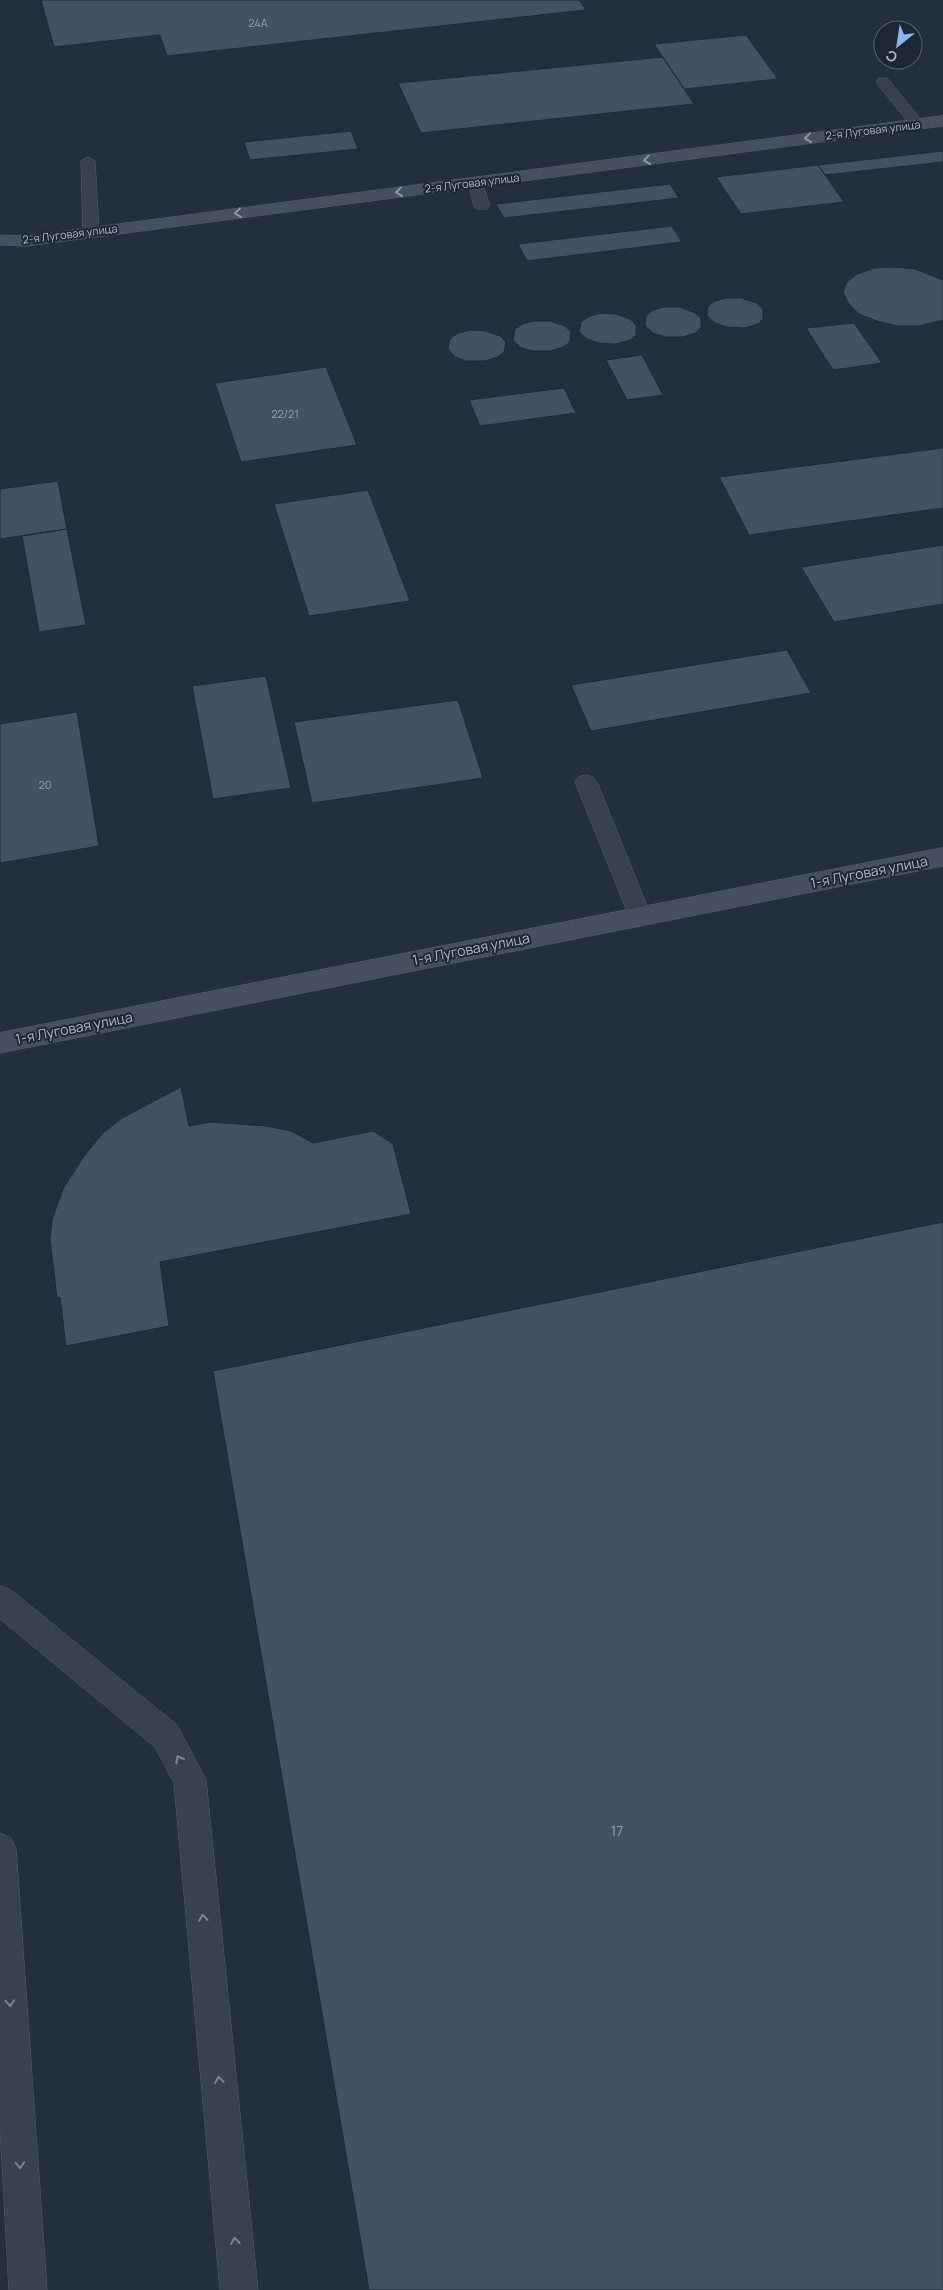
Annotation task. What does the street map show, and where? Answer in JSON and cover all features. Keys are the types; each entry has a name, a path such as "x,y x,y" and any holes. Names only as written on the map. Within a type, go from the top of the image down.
{"main road":[{"name":"2-я Луговая улица","path":"0,240 27,241 943,121"},
{"name":"1-я Луговая улица","path":"0,1042 943,857"}],"lane":[{"path":"883,82 917,124"},
{"path":"88,161 91,232"},
{"path":"475,182 482,206"},
{"path":"586,782 640,916"},
{"path":"0,1600 166,1736 190,1780 239,2290"},
{"path":"0,1850 28,2290"}],"building":[{"path":"41,0 579,0 586,10 167,56 160,35 54,47"},
{"path":"746,35 778,79 684,89 654,44"},
{"path":"663,57 694,104 421,133 398,83"},
{"path":"351,131 358,149 250,160 244,142"},
{"path":"943,151 943,162 825,175 818,165"},
{"path":"818,165 844,202 741,214 716,177"},
{"path":"670,184 679,198 504,218 496,204"},
{"path":"672,226 682,242 527,261 518,244"},
{"path":"874,268 915,269 943,280 943,320 919,326 898,326 859,314 848,303 843,292 847,282 857,274"},
{"path":"726,298 741,298 756,303 763,309 763,319 758,324 745,328 727,327 715,323 707,316 708,306 715,301"},
{"path":"664,307 680,307 695,313 701,318 701,328 695,333 683,337 665,337 653,333 645,326 646,316 653,310"},
{"path":"600,313 615,314 630,319 636,325 636,335 630,340 616,344 599,343 587,339 579,332 581,322 588,317"},
{"path":"534,321 550,321 565,326 571,332 570,342 563,347 550,351 532,351 520,347 513,340 515,329 523,324"},
{"path":"854,323 882,363 833,370 806,328"},
{"path":"470,330 486,331 500,336 506,342 504,352 498,357 485,361 466,361 455,357 448,349 450,339 458,333"},
{"path":"642,355 663,395 627,400 606,360"},
{"path":"326,367 357,445 241,462 215,383"},
{"path":"564,388 576,413 480,426 469,400"},
{"path":"943,448 943,508 749,535 719,477"},
{"path":"58,481 67,529 0,539 0,489"},
{"path":"368,490 410,601 309,616 274,504"},
{"path":"67,529 86,625 39,632 22,536"},
{"path":"943,545 943,604 834,622 801,567"},
{"path":"787,650 811,693 591,731 571,685"},
{"path":"266,676 291,788 213,799 192,686"},
{"path":"458,700 483,778 312,803 294,722"},
{"path":"77,712 99,846 0,863 0,724"},
{"path":"181,1087 189,1126 210,1122 266,1126 291,1131 313,1143 373,1131 393,1144 411,1214 160,1262 169,1326 66,1346 60,1297 57,1298 50,1239 52,1220 63,1189 84,1156 103,1133 122,1118"},
{"path":"943,1222 943,2290 369,2290 213,1371"}]}
